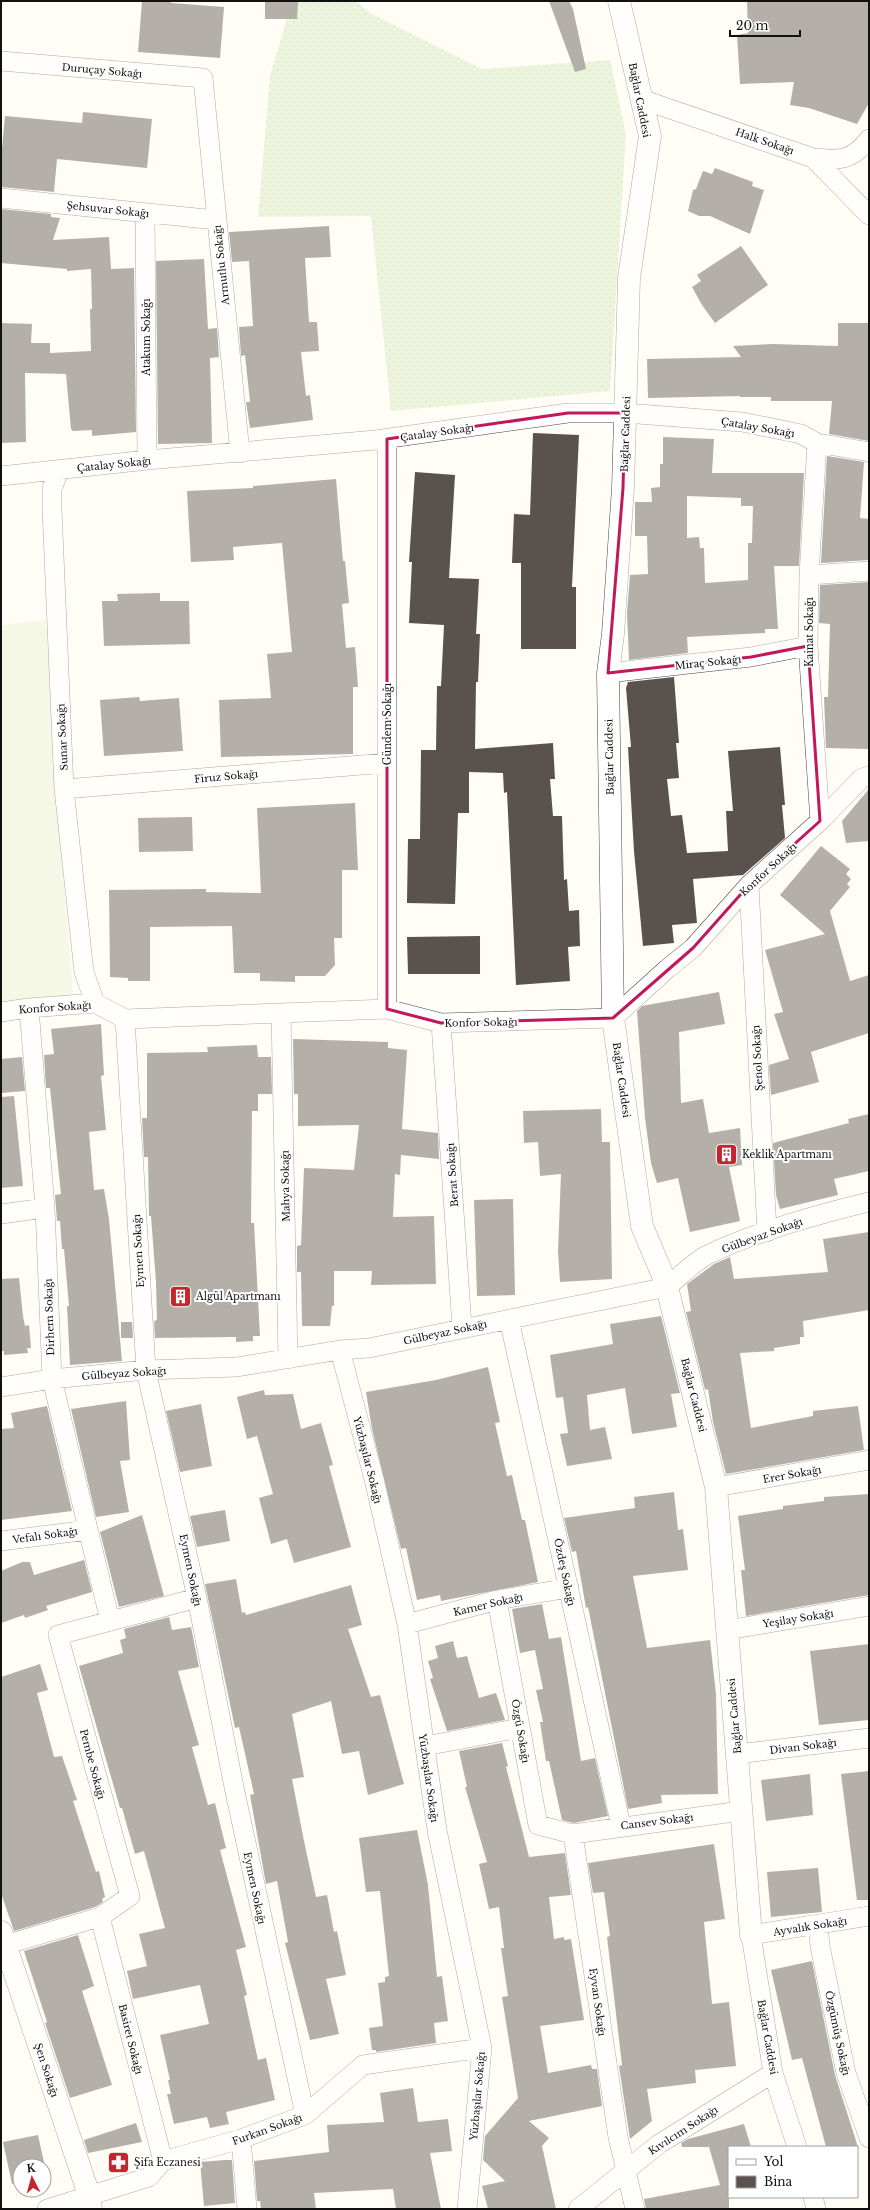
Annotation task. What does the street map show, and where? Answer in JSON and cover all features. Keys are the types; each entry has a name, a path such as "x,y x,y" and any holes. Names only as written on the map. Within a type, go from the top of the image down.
{"street":[{"name":"Bağlar Caddesi","path":"619,1 650,136 629,278 623,496 613,634 608,673 613,1018 642,1226 667,1287 716,1488 751,1935 773,2073 797,2146"},
{"name":"Duruçay Sokağı","path":"1,61 203,78"},
{"name":"Armutlu Sokağı","path":"203,78 240,453"},
{"name":"Halk Sokağı","path":"642,99 813,158 869,215"},
{"path":"813,158 844,159 863,147 869,139"},
{"name":"Şehsuvar Sokağı","path":"1,198 145,214 216,220"},
{"name":"Atakum Sokağı","path":"145,214 148,460"},
{"name":"Çatalay Sokağı","path":"1,476 148,460 387,439 568,413 625,413 742,422 801,434 817,443 869,452"},
{"name":"Gündem Sokağı","path":"387,439 387,1009"},
{"name":"Kainat Sokağı","path":"817,443 809,575 808,646 820,821"},
{"name":"Sunar Sokağı","path":"60,470 52,488 52,509 64,789 84,972 95,1003"},
{"path":"809,575 869,571"},
{"name":"Miraç Sokağı","path":"608,673 751,657 808,646"},
{"name":"Firuz Sokağı","path":"64,789 387,763"},
{"name":"Konfor Sokağı","path":"1,1012 29,1008 95,1003 125,1019 387,1009 441,1023 613,1018 666,969 694,948 749,885 820,821 862,778 869,776"},
{"name":"Şenol Sokağı","path":"749,885 767,1232"},
{"name":"Dirhem Sokağı","path":"29,1008 45,1208 52,1379 110,1621"},
{"name":"Mahya Sokağı","path":"282,1013 288,1360"},
{"name":"Eymen Sokağı","path":"125,1019 146,1370 197,1598 236,1800 305,2115"},
{"name":"Berat Sokağı","path":"441,1023 462,1327"},
{"name":"Gülbeyaz Sokağı","path":"1,1387 52,1379 146,1370 237,1367 288,1360 340,1350 369,1348 462,1327 667,1287 706,1256 767,1232 826,1212 869,1202"},
{"path":"1,1214 45,1208"},
{"name":"Özdeş Sokağı","path":"509,1319 621,1826"},
{"name":"Yüzbaşılar Sokağı","path":"340,1350 375,1482 407,1624 437,1830 482,2048 467,2209"},
{"name":"Erer Sokağı","path":"716,1488 869,1460"},
{"name":"Vefalı Sokağı","path":"1,1541 88,1530"},
{"name":"Kamer Sokağı","path":"407,1624 496,1600 569,1588"},
{"name":"Pembe Sokağı","path":"2,1941 100,1917 130,1896 58,1636 197,1598"},
{"name":"Özgü Sokağı","path":"496,1600 538,1825 573,1834"},
{"name":"Yeşilay Sokağı","path":"727,1630 869,1606"},
{"path":"425,1746 520,1728"},
{"name":"Divan Sokağı","path":"737,1754 869,1738"},
{"name":"Cansev Sokağı","path":"573,1834 621,1826 741,1811"},
{"name":"Eyvan Sokağı","path":"573,1834 618,2137 635,2209"},
{"name":"Ayvalık Sokağı","path":"751,1935 869,1916"},
{"name":"Basiret Sokağı","path":"100,1917 163,2161"},
{"name":"Özgümüş Sokağı","path":"818,1925 820,1946 846,2073 869,2138"},
{"name":"Şen Sokağı","path":"2,1941 90,2202"},
{"name":"Furkan Sokağı","path":"163,2161 242,2139 305,2115 364,2065 482,2048"},
{"name":"Kıvılcım Sokağı","path":"578,2209 659,2144 773,2073"},
{"path":"242,2139 247,2209"},
{"path":"47,2209 90,2202 149,2178 163,2161"},
{"path":"813,2198 816,2209"}],"highlighted area":[{"path":"568,413 625,413 623,488 608,673 751,657 808,646 820,821 749,885 693,948 613,1018 441,1023 387,1009 387,439"}],"green space":[{"path":"292,1 356,1 370,13 482,69 610,60 626,134 610,391 391,411 371,216 258,217 270,76"},
{"path":"46,620 58,815 73,994 1,1003 1,625"}],"building":[{"path":"142,1 171,1 171,3 224,7 220,58 138,52"},
{"path":"265,1 298,1 297,19 265,19"},
{"path":"549,1 569,1 573,9 586,69 575,72"},
{"path":"747,1 869,1 869,103 857,124 809,108 790,105 794,82 740,84 737,35 748,33"},
{"path":"83,112 152,119 147,168 57,159 54,192 1,187 1,159 5,116 82,123"},
{"path":"715,168 753,182 752,186 764,190 750,234 710,216 699,216 688,211 693,190 696,189 703,171 712,174"},
{"path":"1,209 51,214 51,217 60,218 53,240 109,237 111,269 134,268 136,432 92,436 92,430 73,431 71,429 66,374 25,373 26,442 1,443 1,323 32,324 31,343 50,343 50,353 91,351 90,309 92,309 91,269 67,271 67,269 1,263"},
{"path":"329,226 331,257 305,258 309,322 317,322 319,351 301,352 306,396 310,395 313,420 250,428 246,402 250,402 245,355 241,356 239,327 253,326 249,261 232,262 229,232"},
{"path":"741,246 768,285 715,323 702,305 692,287 701,281 697,275"},
{"path":"204,259 208,329 217,328 219,357 210,358 212,443 158,444 156,261"},
{"path":"838,323 869,323 869,441 829,434 832,401 771,401 771,397 740,396 648,398 647,359 741,357 733,346 772,344 838,346"},
{"path":"533,433 579,435 572,587 576,587 576,649 521,649 521,563 512,563 514,514 530,515"},
{"path":"663,437 714,439 712,473 804,473 799,566 774,566 778,629 765,629 765,633 687,637 688,653 629,660 627,613 630,575 648,574 647,536 635,536 635,502 652,502 651,488 660,487 660,464 663,464","holes":["687,496 741,498 741,506 753,506 752,543 748,543 748,580 705,583 704,548 700,548 699,537 687,538"]},
{"path":"827,456 864,462 860,518 869,519 869,560 821,563"},
{"path":"415,472 455,475 449,578 479,579 476,634 480,634 478,682 476,682 475,749 553,743 555,779 550,779 553,816 562,816 564,880 567,879 569,911 579,910 580,946 568,947 570,981 516,985 507,792 504,793 503,773 469,772 469,813 458,813 455,904 407,903 408,839 420,839 421,750 436,750 437,686 441,686 444,625 409,623 412,562 409,562"},
{"path":"336,479 343,561 345,561 349,603 342,604 346,648 355,647 358,687 353,687 353,754 221,757 219,700 271,698 267,654 292,652 282,543 233,547 234,560 191,562 187,491 253,488 253,486"},
{"path":"869,582 869,749 826,748 824,697 828,697 830,624 819,623 820,585"},
{"path":"160,593 160,601 189,601 190,644 104,646 102,601 118,601 117,594"},
{"path":"674,677 679,743 676,743 679,778 667,779 671,816 682,815 687,853 728,851 726,811 733,811 728,751 780,747 785,805 782,805 785,838 743,875 693,879 697,923 672,925 674,943 643,946 634,851 628,747 631,747 626,688 628,682"},
{"path":"139,697 140,701 179,698 183,751 104,756 100,700"},
{"path":"869,789 869,841 846,843 842,821"},
{"path":"355,803 358,870 342,870 342,938 334,938 335,965 325,976 295,976 295,982 260,981 260,973 234,973 232,926 150,927 150,981 128,981 128,978 110,977 109,890 206,889 206,892 261,893 257,808"},
{"path":"192,817 193,851 139,852 138,818"},
{"path":"821,846 850,869 846,874 851,879 847,884 850,887 830,911 850,981 869,975 869,1033 811,1052 819,1082 771,1095 769,1065 789,1059 774,1014 783,1012 765,950 825,934 780,895"},
{"path":"480,936 480,974 408,974 407,937"},
{"path":"719,992 725,1024 679,1032 681,1103 703,1099 709,1133 740,1128 742,1165 729,1167 740,1221 690,1232 678,1178 657,1183 651,1163 645,1118 637,1011 642,1006"},
{"path":"101,1024 104,1075 101,1076 106,1130 89,1132 94,1190 104,1189 109,1219 122,1361 70,1365 67,1306 69,1306 64,1249 62,1249 60,1221 57,1221 55,1195 61,1194 50,1088 46,1088 44,1055 54,1054 51,1029"},
{"path":"293,1039 388,1042 388,1048 407,1050 402,1129 438,1133 439,1159 401,1155 400,1175 395,1174 393,1217 434,1216 436,1284 371,1285 372,1271 334,1271 334,1306 332,1306 330,1326 302,1326 301,1272 297,1272 297,1246 301,1245 304,1168 354,1170 359,1125 298,1126 298,1094 294,1094"},
{"path":"257,1045 258,1057 271,1057 272,1094 258,1094 258,1111 252,1111 251,1223 254,1223 260,1336 253,1336 253,1341 236,1342 236,1337 155,1338 154,1321 157,1320 156,1282 151,1216 149,1216 148,1157 144,1157 142,1118 147,1118 147,1053 208,1052 207,1047"},
{"path":"22,1057 25,1091 1,1093 1,1059"},
{"path":"14,1096 23,1186 1,1188 1,1097"},
{"path":"601,1109 602,1142 610,1142 612,1279 560,1282 558,1251 561,1174 540,1176 538,1142 524,1143 523,1111"},
{"path":"869,1114 869,1171 834,1179 838,1195 780,1209 776,1195 773,1143 849,1123 848,1119"},
{"path":"513,1199 515,1295 477,1296 474,1200"},
{"path":"869,1232 869,1310 803,1321 804,1337 800,1337 800,1344 774,1348 774,1351 740,1353 751,1428 813,1416 813,1411 858,1406 864,1450 726,1474 713,1422 708,1389 705,1390 686,1312 691,1311 687,1284 714,1264 730,1257 734,1279 828,1272 823,1239"},
{"path":"19,1278 23,1316 25,1326 29,1325 31,1348 27,1348 28,1353 4,1355 4,1351 1,1351 1,1279"},
{"path":"661,1316 680,1393 671,1394 677,1427 632,1434 625,1388 587,1395 590,1430 605,1427 612,1459 567,1466 560,1434 568,1433 563,1397 556,1398 550,1355 613,1344 610,1324"},
{"path":"121,1322 132,1322 133,1338 121,1338"},
{"path":"488,1367 500,1422 495,1423 507,1476 512,1475 522,1520 525,1520 538,1582 441,1601 440,1595 417,1600 406,1548 401,1549 372,1429 366,1392 436,1380"},
{"path":"264,1390 265,1395 293,1394 301,1429 321,1423 333,1465 329,1466 351,1547 294,1563 287,1539 271,1544 259,1498 273,1494 257,1436 247,1439 237,1397"},
{"path":"126,1401 130,1460 120,1461 129,1512 96,1517 71,1409"},
{"path":"201,1404 212,1466 180,1472 166,1411"},
{"path":"47,1406 72,1511 1,1520 1,1429 14,1428 11,1413"},
{"path":"674,1492 678,1530 683,1529 688,1570 633,1576 647,1648 710,1640 716,1694 718,1794 661,1795 662,1803 628,1809 588,1607 586,1608 576,1551 572,1552 564,1518 635,1508 634,1497"},
{"path":"869,1494 869,1595 746,1616 741,1570 745,1570 738,1516 783,1509 783,1506 824,1501 824,1497"},
{"path":"225,1510 230,1541 197,1547 190,1516"},
{"path":"142,1515 164,1596 119,1607 100,1532"},
{"path":"84,1560 92,1592 46,1606 48,1610 25,1618 24,1615 1,1623 1,1571 22,1562 30,1562 34,1575"},
{"path":"236,1579 242,1613 245,1612 246,1615 351,1585 362,1625 348,1629 371,1697 380,1695 404,1784 368,1795 359,1751 342,1754 331,1701 292,1714 304,1777 292,1779 304,1841 316,1897 327,1895 334,1932 337,1931 346,1975 326,1979 339,2034 310,2040 285,1943 288,1942 277,1881 266,1884 250,1795 254,1794 239,1727 235,1728 205,1584"},
{"path":"542,1604 549,1639 561,1637 581,1761 595,1758 608,1816 574,1823 562,1820 549,1761 546,1761 540,1722 543,1722 536,1690 543,1689 535,1650 520,1653 512,1609"},
{"path":"169,1617 172,1630 191,1627 199,1667 178,1671 199,1745 192,1747 208,1805 215,1803 226,1848 220,1850 246,1947 236,1950 247,1995 244,1996 258,2060 266,2058 275,2100 226,2112 229,2124 210,2128 207,2117 174,2124 167,2094 171,2094 168,2080 170,2080 160,2035 209,2024 200,1985 133,1999 127,1971 147,1966 139,1934 165,1928 144,1851 135,1854 122,1808 120,1808 79,1666 123,1653 120,1640 126,1638 124,1629"},
{"path":"453,1641 457,1658 467,1656 479,1698 496,1693 505,1720 447,1731 430,1679 433,1678 428,1661 438,1658 435,1646"},
{"path":"869,1644 869,1720 819,1725 810,1651"},
{"path":"40,1664 48,1690 37,1693 54,1757 62,1756 77,1800 73,1801 96,1872 99,1871 105,1897 102,1899 103,1902 95,1907 14,1931 1,1893 1,1677"},
{"path":"502,1743 508,1766 506,1767 529,1857 565,1853 571,1895 549,1897 554,1939 564,1937 564,1940 571,1939 584,2020 540,2026 548,2073 591,2065 592,2069 597,2069 602,2106 529,2121 549,2138 542,2146 556,2209 488,2209 482,2186 505,2181 483,2160 485,2136 518,2098 502,1997 508,1996 501,1948 504,1948 499,1907 489,1909 479,1864 487,1862 465,1787 467,1787 459,1751"},
{"path":"869,1771 869,1900 857,1900 841,1774"},
{"path":"810,1774 813,1815 766,1821 761,1780"},
{"path":"417,1830 428,1885 437,1977 442,1976 448,2021 434,2023 436,2043 376,2052 376,2050 372,2050 369,2028 383,2026 378,1983 385,1982 385,1977 389,1976 380,1891 366,1892 359,1838"},
{"path":"714,1844 725,1919 704,1922 712,2004 729,2002 736,2066 695,2070 696,2083 647,2089 652,2121 630,2139 619,2066 622,2065 607,1937 610,1936 604,1892 593,1893 588,1863"},
{"path":"818,1868 822,1912 771,1917 767,1872"},
{"path":"78,1935 94,1986 82,1991 112,2085 70,2098 45,2023 47,2022 24,1951"},
{"path":"812,1961 835,2075 858,2146 826,2146 802,2058 792,2060 771,1970"},
{"path":"413,2088 418,2122 448,2119 452,2151 430,2153 441,2209 396,2209 393,2189 314,2193 316,2209 261,2209 260,2201 257,2201 254,2161 329,2152 327,2125 384,2122 380,2093"},
{"path":"136,2123 142,2142 88,2153 84,2140"},
{"path":"744,2124 751,2146 728,2146 729,2209 646,2209 644,2199 720,2185 709,2147 682,2147 681,2143 688,2139"},
{"path":"38,2135 43,2158 12,2158 12,2184 3,2142"},
{"path":"232,2160 235,2203 204,2206 200,2162"}],"place":[{"name":"Keklik Apartmanı","path":"726,1154"},
{"name":"Algül Apartmanı","path":"180,1296"},
{"name":"Şifa Eczanesi","path":"119,2162"}]}
